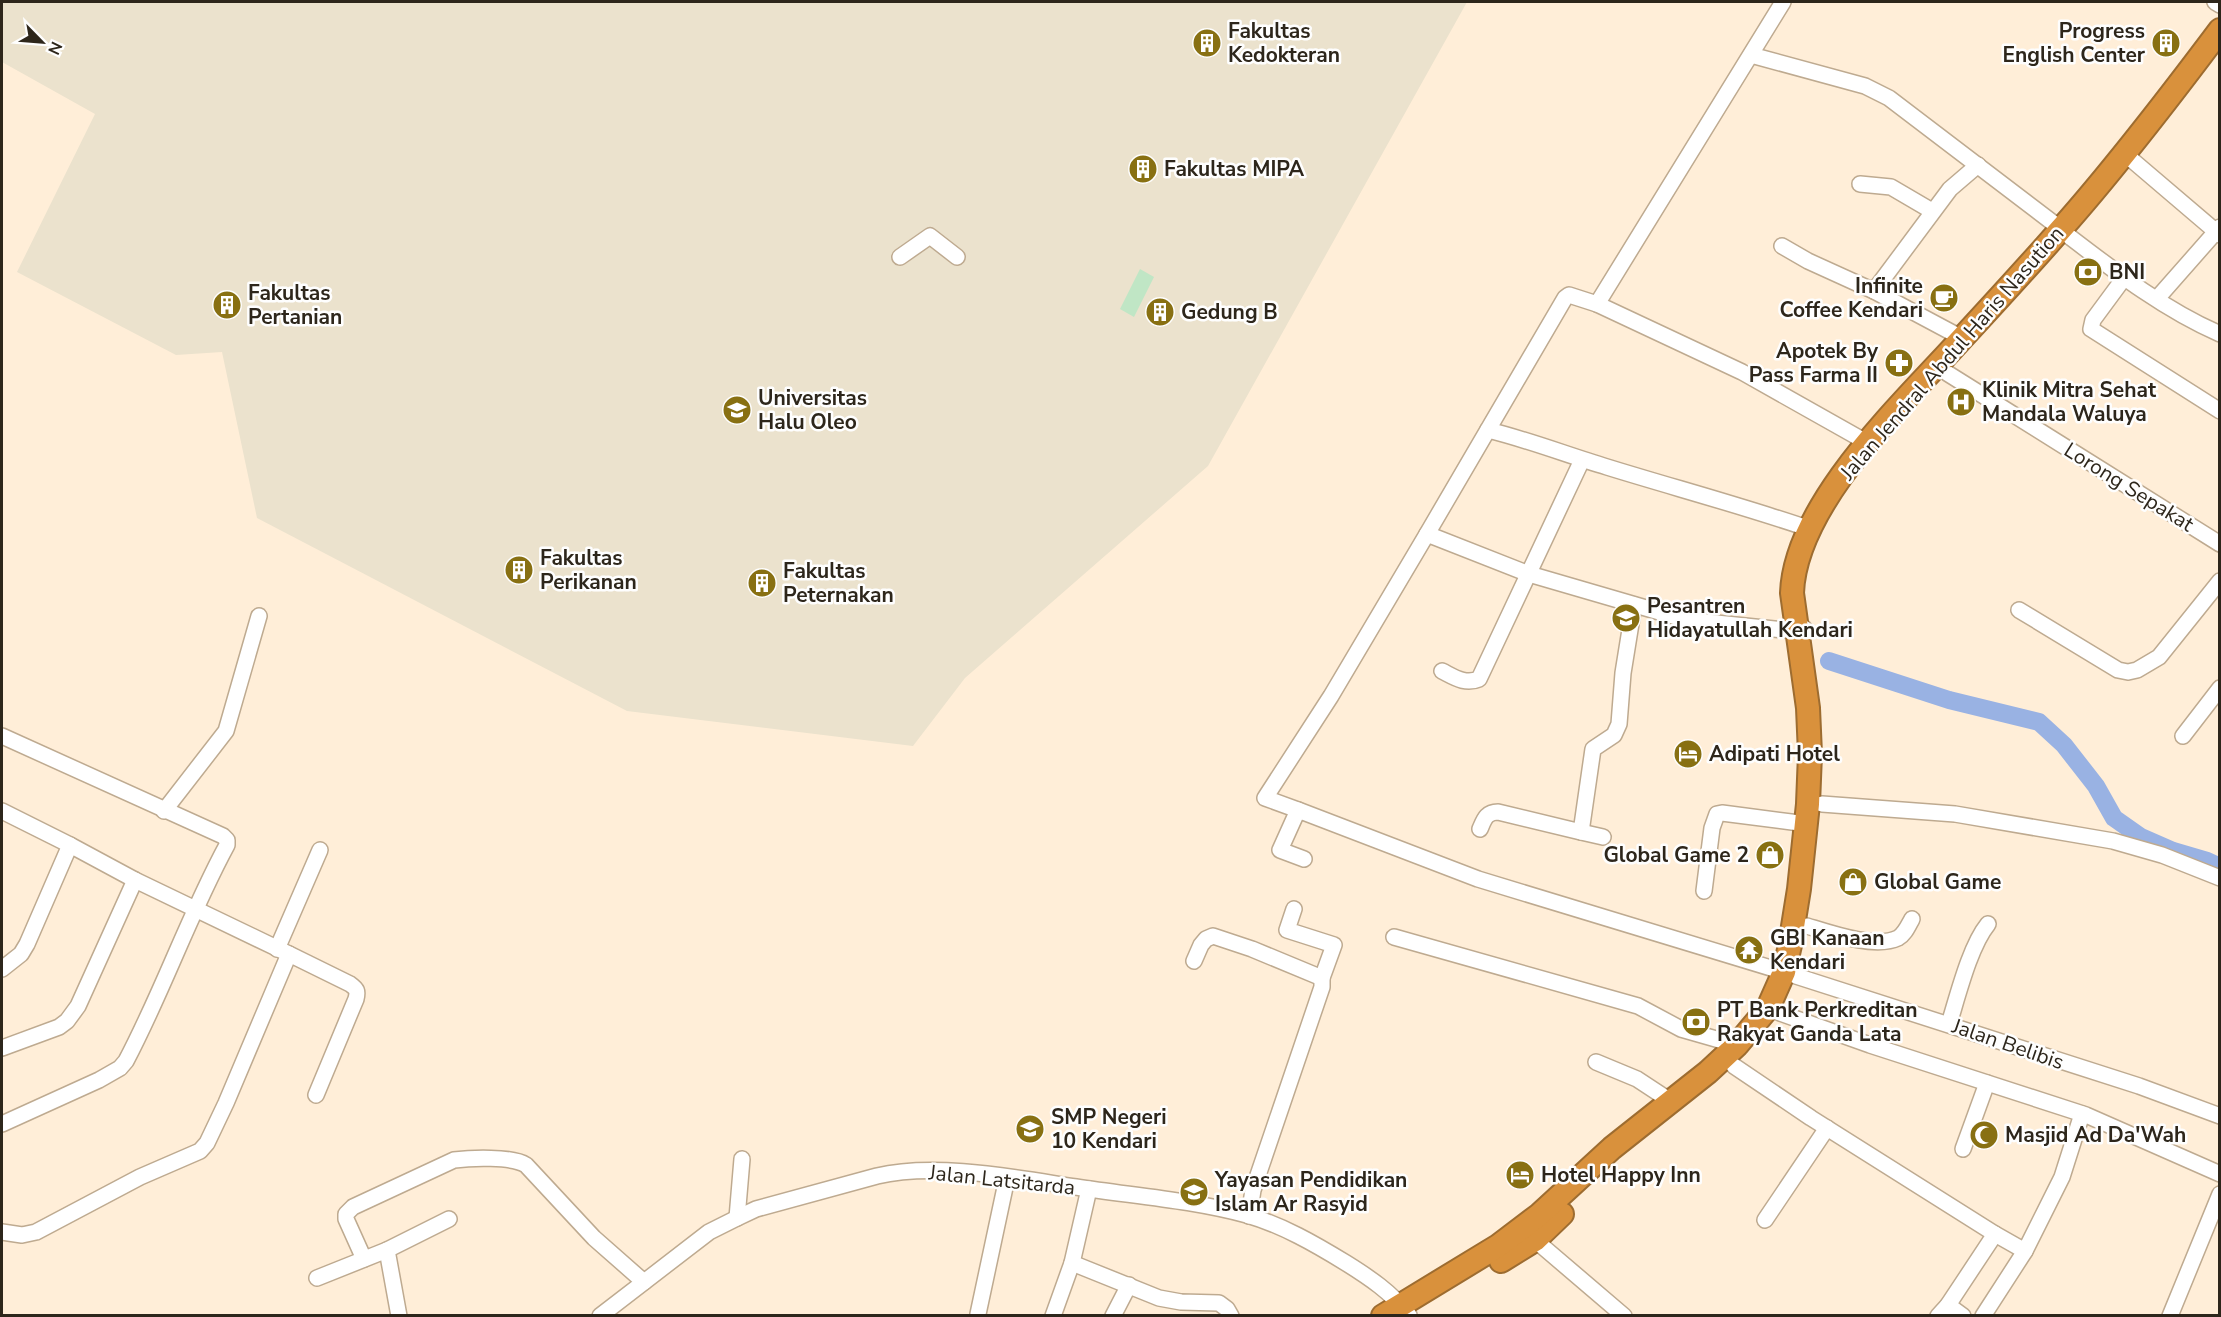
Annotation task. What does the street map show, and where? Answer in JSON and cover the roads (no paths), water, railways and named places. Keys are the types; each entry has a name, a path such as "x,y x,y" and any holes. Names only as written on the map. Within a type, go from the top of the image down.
{"highway":[{"name":"Jalan Jendral Abdul Haris Nasution","path":"1400,1313 1539,1215 1612,1148 1763,1035 1780,1013 1790,974 1822,804 1822,726 1801,629 1793,579 1798,557 1810,530 1838,482 1868,443 1947,373 2072,224 2220,30"},
{"name":"Jalan Jendral Abdul Haris Nasution","path":"1400,1313 1535,1240 1736,1056 1768,1008 1790,974 1807,927 1805,890 1810,730 1801,629 1806,579 1821,534 1835,509 1904,411 1962,338 2132,160 2220,49"}],"street":[{"path":"1597,304 1783,2"},
{"path":"2215,2 2220,5"},
{"path":"1751,55 1854,83 1882,94 1977,165 2072,224 2124,278 2152,297 2220,334"},
{"path":"2132,160 2218,231 2161,294"},
{"path":"1874,291 1932,211 1950,189 1977,165"},
{"path":"1860,184 1892,187 1932,211"},
{"path":"900,257 930,236 957,257"},
{"path":"1782,246 1808,261 1874,291 1962,338"},
{"path":"2124,278 2093,320 2091,329 2220,411"},
{"path":"1801,629 1687,620 1529,574 1427,534 1565,298 1569,295 1597,304 1750,377 1868,443"},
{"name":"Lorong Sepakat","path":"1947,373 2220,544"},
{"path":"1488,430 1517,437 1582,460 1810,530"},
{"path":"1442,671 1462,681 1471,682 1479,679 1582,460"},
{"name":"Jalan Belibis","path":"1427,534 1326,704 1265,798 1478,879 1949,1024 2139,1086 2220,1116"},
{"path":"2019,610 2118,670 2128,672 2138,670 2159,657 2220,581"},
{"path":"1581,832 1593,749 1614,735 1619,724 1623,673 1634,605"},
{"path":"164,811 226,731 259,616"},
{"path":"2183,736 2220,688"},
{"path":"2,736 227,840 227,845 196,908 157,1000 126,1061 120,1068 2,1124"},
{"path":"1822,804 1955,814 2114,841 2162,855 2220,878"},
{"path":"1298,810 1280,850 1304,859"},
{"path":"1480,830 1487,815 1491,812 1498,812 1603,837"},
{"path":"1704,891 1716,814 1807,824"},
{"path":"3,815 70,845 135,880 356,988 356,999 316,1095"},
{"path":"2,969 21,954 27,944 70,845"},
{"path":"2,1232 22,1235 36,1232 140,1177 200,1151 207,1143 226,1103 320,850"},
{"path":"2,1048 67,1022 78,1006 135,880"},
{"path":"1249,1216 1253,1190 1334,945 1287,930 1294,909"},
{"path":"1807,927 1851,938 1884,941 1897,938 1906,931 1912,919"},
{"path":"1949,1024 1971,959 1988,924"},
{"path":"1194,961 1201,945 1213,936 1252,949 1322,978"},
{"path":"1394,937 1638,1006 1736,1056 1827,1128 2025,1251"},
{"path":"1780,1013 2082,1114 2220,1174"},
{"path":"1596,1062 1637,1079 1672,1102"},
{"path":"1963,1149 1987,1083"},
{"path":"1983,1316 2025,1251 2062,1177 2082,1114"},
{"path":"1765,1220 1827,1128"},
{"path":"737,1218 742,1159"},
{"path":"364,1259 346,1219 346,1214 353,1207 454,1160 515,1161 526,1165 594,1238 644,1282"},
{"name":"Jalan Latsitarda","path":"600,1316 710,1232 737,1218 756,1209 892,1172 953,1172 1007,1178 1173,1200 1249,1216 1287,1230 1328,1252 1381,1286 1400,1313"},
{"path":"978,1314 1007,1178"},
{"path":"1053,1316 1072,1263 1089,1189"},
{"path":"2170,1316 2220,1194"},
{"path":"317,1278 387,1250 449,1219"},
{"path":"1964,1316 1943,1310 1995,1234"},
{"path":"1535,1240 1624,1316"},
{"path":"387,1250 399,1316"},
{"path":"1072,1263 1169,1300 1219,1303 1227,1309 1231,1316"},
{"path":"1113,1316 1129,1285"}],"waterway":[{"path":"1829,661 1949,700 2039,722 2064,745 2096,786 2114,818 2141,837 2220,867"}],"place":[{"name":"Fakultas Kedokteran","path":"1207,43"},
{"name":"Progress English Center","path":"2166,43"},
{"name":"Fakultas MIPA","path":"1143,169"},
{"name":"BNI","path":"2088,272"},
{"name":"Infinite Coffee Kendari","path":"1944,298"},
{"name":"Fakultas Pertanian","path":"227,305"},
{"name":"Gedung B","path":"1160,312"},
{"name":"Apotek By Pass Farma II","path":"1899,363"},
{"name":"Klinik Mitra Sehat Mandala Waluya","path":"1961,402"},
{"name":"Universitas Halu Oleo","path":"737,410"},
{"name":"Fakultas Perikanan","path":"519,570"},
{"name":"Fakultas Peternakan","path":"762,583"},
{"name":"Pesantren Hidayatullah Kendari","path":"1626,618"},
{"name":"Adipati Hotel","path":"1688,754"},
{"name":"Global Game 2","path":"1770,855"},
{"name":"Global Game","path":"1853,882"},
{"name":"GBI Kanaan Kendari","path":"1749,950"},
{"name":"PT Bank Perkreditan Rakyat Ganda Lata","path":"1696,1022"},
{"name":"SMP Negeri 10 Kendari","path":"1030,1129"},
{"name":"Masjid Ad Da'Wah","path":"1984,1135"},
{"name":"Hotel Happy Inn","path":"1520,1175"},
{"name":"Yayasan Pendidikan Islam Ar Rasyid","path":"1194,1192"}]}
